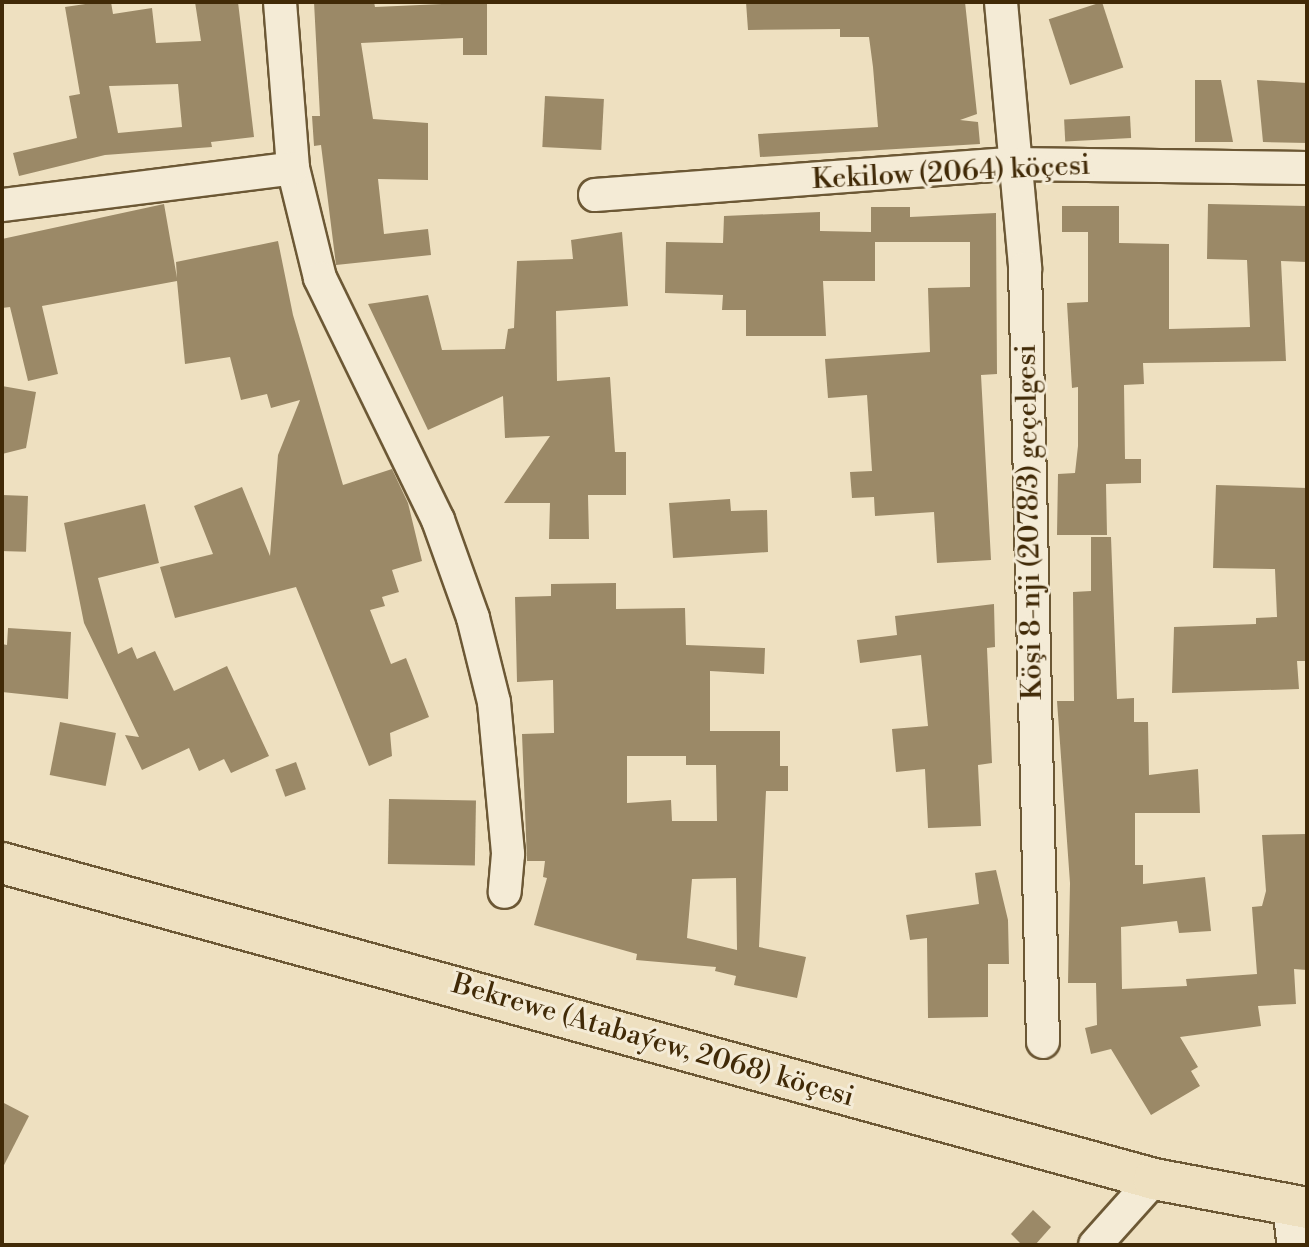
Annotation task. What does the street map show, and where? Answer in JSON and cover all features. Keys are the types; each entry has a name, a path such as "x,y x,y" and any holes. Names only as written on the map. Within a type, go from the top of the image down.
{"main road":[{"name":"Bekrewe (Atabaýew, 2068) köçesi","path":"2,863 1297,1220"}],"street":[{"path":"280,2 293,168 320,278 438,520 473,618 494,702 508,854 505,892"},
{"name":"Köşi 8-nji (2078/3) geçelgesi","path":"1001,2 1012,164 1025,268 1043,1042"},
{"name":"Kekilow (2064) köçesi","path":"595,195 1012,164 1307,168"},
{"path":"2,205 293,168"},
{"path":"1095,1245 1154,1179"}],"building":[{"path":"111,2 113,14 152,8 156,43 201,41 195,2 238,2 254,137 211,142 212,147 105,155 19,176 13,153 77,138 69,96 80,94 65,7","holes":["178,84 182,127 118,133 109,86"]},
{"path":"314,2 374,2 375,7 487,2 487,55 463,55 463,38 361,43 373,119 428,123 428,180 378,179 384,234 428,229 431,255 336,265 321,145 314,146 312,116 320,116"},
{"path":"746,2 965,2 977,114 960,120 978,122 980,144 760,157 758,134 878,127 873,67 869,37 840,37 840,29 748,30"},
{"path":"1102,2 1123,68 1070,85 1049,19"},
{"path":"1195,80 1221,80 1233,142 1195,142"},
{"path":"1257,80 1307,83 1307,143 1263,142"},
{"path":"545,96 604,99 601,150 542,147"},
{"path":"1130,116 1131,138 1065,141 1064,119"},
{"path":"164,204 177,278 176,262 278,241 293,315 343,485 392,469 408,503 422,561 392,570 399,592 382,597 385,606 370,610 391,664 406,658 429,717 390,733 392,756 369,766 296,587 175,618 160,567 213,554 194,506 242,487 270,556 278,455 300,400 271,408 267,394 241,400 230,357 185,364 177,281 42,306 58,374 28,381 10,307 2,308 2,239"},
{"path":"1208,204 1307,206 1307,262 1281,261 1286,361 1143,363 1144,384 1124,385 1125,459 1141,459 1141,483 1106,484 1107,535 1057,535 1058,474 1075,473 1078,446 1078,387 1072,388 1067,303 1088,302 1088,232 1062,232 1062,206 1119,206 1119,243 1169,244 1169,329 1250,327 1247,260 1207,259"},
{"path":"871,207 910,207 910,217 996,213 997,374 981,375 991,560 937,563 934,512 875,516 874,497 852,498 850,472 872,471 867,395 828,398 825,359 930,352 928,288 970,287 970,242 875,242 875,281 823,281 826,336 746,336 746,310 722,310 723,295 665,293 666,242 723,243 724,216 820,212 820,231 871,232"},
{"path":"622,232 628,306 556,311 557,381 610,377 615,452 626,452 626,495 588,495 589,539 549,539 550,503 504,503 550,436 505,438 503,396 428,430 368,304 428,295 442,350 505,349 508,329 514,328 517,261 573,259 571,240"},
{"path":"2,386 36,392 26,448 2,454"},
{"path":"1216,485 1307,488 1307,661 1297,661 1299,689 1172,693 1174,627 1256,624 1256,618 1277,617 1275,569 1213,568"},
{"path":"2,495 28,496 26,552 2,551"},
{"path":"730,499 731,511 767,510 768,552 673,558 669,503"},
{"path":"145,504 159,563 98,578 118,654 132,647 137,659 155,651 174,691 227,666 269,756 231,773 224,759 199,771 189,748 142,770 125,735 139,737 84,623 64,523"},
{"path":"1091,537 1111,537 1117,699 1134,698 1134,722 1148,722 1149,775 1198,769 1200,813 1135,813 1135,865 1143,865 1143,884 1205,877 1211,931 1179,933 1177,921 1121,927 1122,989 1187,986 1186,979 1257,974 1252,907 1262,906 1266,891 1262,835 1307,834 1307,970 1294,969 1296,1004 1258,1006 1261,1026 1180,1037 1198,1067 1191,1071 1200,1086 1151,1115 1111,1049 1091,1054 1085,1028 1097,1025 1096,983 1068,983 1070,883 1057,701 1074,701 1073,592 1091,591"},
{"path":"616,583 616,609 685,608 686,645 765,648 764,674 710,671 710,731 780,731 780,766 788,766 788,791 766,791 759,947 806,957 797,998 734,985 736,976 715,971 716,967 636,960 637,954 534,925 547,878 543,877 545,861 527,861 522,734 554,733 553,680 517,682 515,597 551,596 551,584","holes":["627,756 686,756 686,765 716,765 717,821 672,821 671,800 627,803","736,878 737,950 687,938 692,879"]},
{"path":"994,604 995,647 987,648 992,763 978,765 981,826 928,828 925,769 896,772 892,729 928,726 921,655 860,663 857,640 897,635 895,616"},
{"path":"8,628 71,632 68,699 2,692 2,644 7,645"},
{"path":"60,722 116,733 106,786 50,775"},
{"path":"296,762 306,789 285,797 275,770"},
{"path":"389,799 476,801 475,866 388,864"},
{"path":"996,870 1008,920 1009,964 988,964 988,1017 928,1018 927,938 910,940 906,915 979,904 975,873"},
{"path":"2,1102 29,1116 2,1169"},
{"path":"1033,1210 1051,1227 1035,1245 1022,1245 1011,1234"}]}
